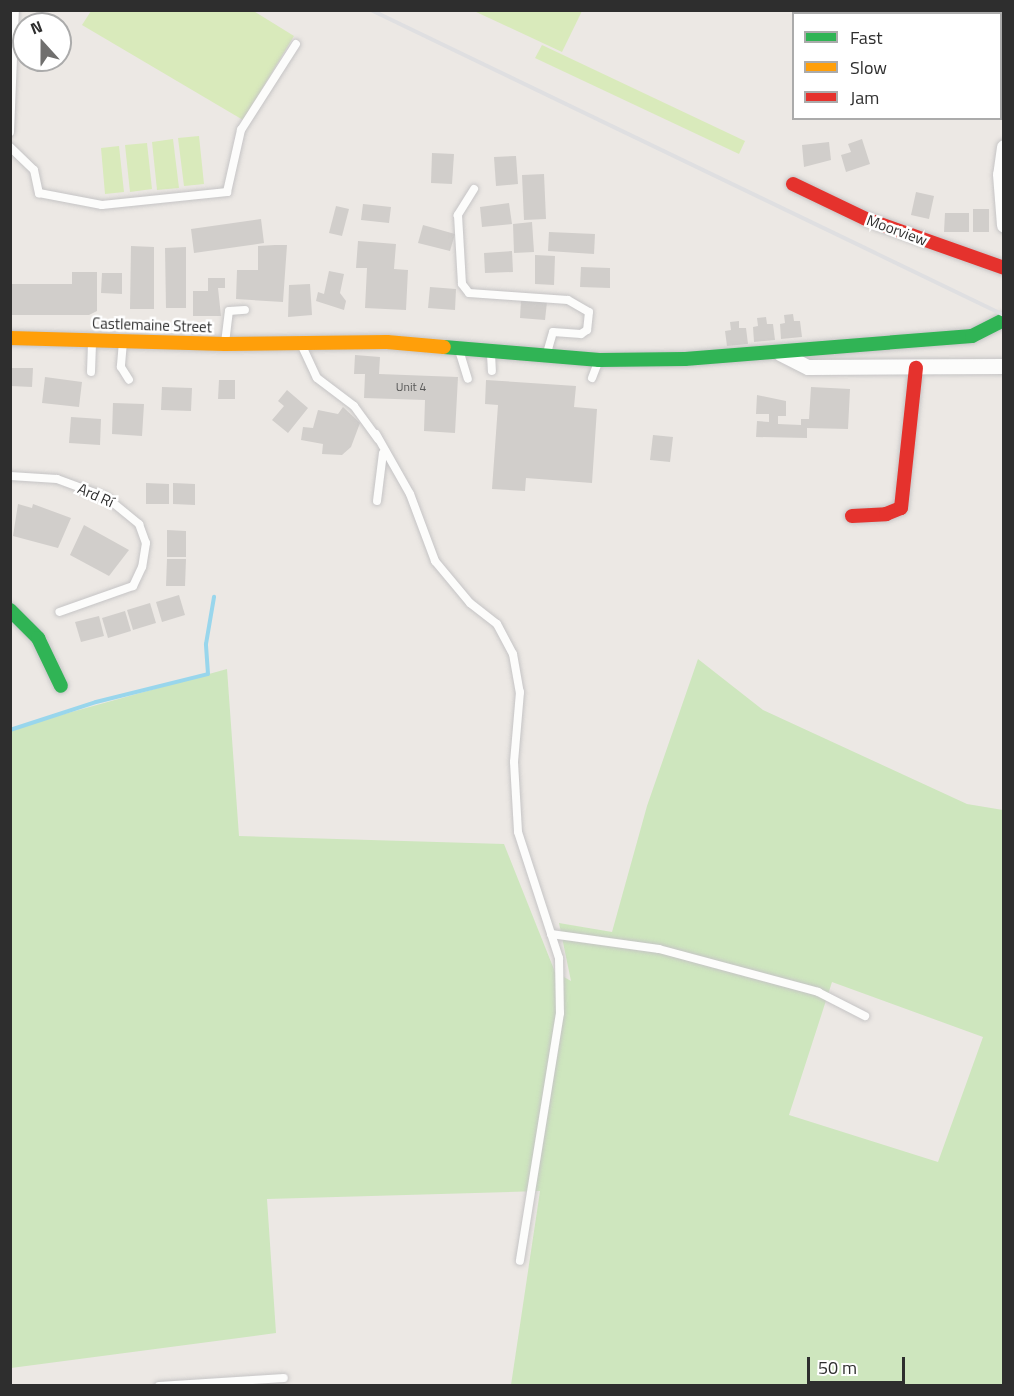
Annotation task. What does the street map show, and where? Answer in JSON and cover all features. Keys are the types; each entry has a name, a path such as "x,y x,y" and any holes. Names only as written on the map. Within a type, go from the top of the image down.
{"main road":[{"name":"Moorview","path":"794,184 866,219 1004,268"},
{"name":"Castlemaine Street","path":"10,338 225,344 296,343 357,338 490,352 599,360 780,353 972,336 1004,320"},
{"path":"852,516 886,514 901,508 915,368"},
{"path":"10,610 38,638 61,686"}],"street":[{"path":"1004,147 1000,174 1004,225"},
{"path":"780,353 808,367 1004,366"}],"lane":[{"path":"10,132 15,10"},
{"path":"10,147 34,170 39,193 102,205 227,192 241,130 296,44"},
{"path":"474,189 458,215 462,284 469,292 568,300 589,312 587,330 553,332 547,355"},
{"path":"225,344 229,311 244,310"},
{"path":"91,372 92,340"},
{"path":"123,342 121,367 129,380"},
{"path":"296,343 317,378 354,406 376,434 410,494 435,561 471,603 497,624 513,654 520,692 514,762 518,832 559,958 560,1013 520,1261"},
{"path":"459,348 468,379"},
{"path":"490,352 492,370"},
{"path":"592,378 599,360"},
{"path":"376,434 385,457 377,501"},
{"name":"Ard Rí","path":"10,476 57,479 106,497 139,524 146,543 142,567 132,586 59,612"},
{"path":"551,934 659,949 818,992 865,1016"},
{"path":"159,1386 284,1378"}],"green space":[{"path":"252,10 294,36 243,120 82,25 91,11"},
{"path":"582,10 562,52 474,11"},
{"path":"542,45 745,141 739,154 535,58"},
{"path":"199,136 204,184 184,186 178,138"},
{"path":"173,139 179,188 157,190 152,142"},
{"path":"147,143 152,189 130,192 125,145"},
{"path":"119,146 124,192 105,194 101,148"},
{"path":"698,659 763,710 967,804 1003,810 1003,1385 511,1385 540,1191 267,1199 276,1333 11,1368 10,729 227,669 239,836 504,844 555,972 571,981 559,923 612,932 647,806","holes":["832,982 983,1037 938,1162 789,1115"]}],"building":[{"path":"862,139 870,164 846,172 841,155 851,152 848,144"},
{"path":"829,142 831,160 804,167 802,145"},
{"path":"432,153 454,154 452,184 431,183"},
{"path":"516,156 518,184 496,186 494,157"},
{"path":"544,174 546,219 524,220 522,175"},
{"path":"916,192 934,196 929,219 911,215"},
{"path":"509,203 512,224 482,227 480,207"},
{"path":"363,204 391,207 389,223 361,220"},
{"path":"336,206 349,209 342,236 329,233"},
{"path":"973,209 989,209 989,232 973,232"},
{"path":"945,213 969,213 969,232 944,232"},
{"path":"261,219 264,243 194,253 191,229"},
{"path":"532,222 534,252 514,253 513,224"},
{"path":"423,225 455,234 450,251 418,243"},
{"path":"549,232 595,234 594,254 548,251"},
{"path":"358,241 396,244 394,269 408,270 406,310 365,308 367,268 356,268"},
{"path":"287,245 283,302 236,299 237,270 258,270 258,246"},
{"path":"131,246 154,247 154,309 130,309"},
{"path":"186,247 186,308 166,308 165,248"},
{"path":"512,251 513,272 485,273 484,253"},
{"path":"535,255 555,256 554,285 535,284"},
{"path":"581,267 610,268 610,288 580,287"},
{"path":"329,271 344,274 340,293 346,301 344,310 316,301 318,292 324,294"},
{"path":"72,272 97,272 97,311 89,315 10,315 10,284 72,284"},
{"path":"102,273 122,273 122,294 101,293"},
{"path":"208,278 225,278 225,288 218,288 221,316 193,316 193,291 208,291"},
{"path":"310,284 312,315 288,317 289,285"},
{"path":"430,287 456,289 455,310 428,308"},
{"path":"521,300 547,302 545,320 520,318"},
{"path":"793,314 794,321 800,321 802,337 781,339 780,324 785,323 784,315"},
{"path":"766,317 767,324 773,324 775,340 754,342 753,327 758,326 757,318"},
{"path":"739,321 739,328 746,328 748,344 727,346 725,331 731,330 730,322"},
{"path":"355,355 380,357 379,374 458,377 455,433 424,431 425,400 364,398 365,374 354,374"},
{"path":"11,368 33,368 32,387 11,386"},
{"path":"45,377 82,382 79,407 42,403"},
{"path":"219,380 235,380 235,399 218,399"},
{"path":"486,380 576,386 574,407 597,409 592,483 526,478 525,491 492,489 498,405 485,404"},
{"path":"162,387 192,388 191,411 161,410"},
{"path":"811,387 850,389 848,429 807,428 807,438 756,437 757,421 769,422 769,414 756,414 757,395 786,401 786,416 778,416 778,424 801,425 801,419 809,419"},
{"path":"287,390 308,408 288,433 272,420 284,406 278,401"},
{"path":"113,403 144,404 142,436 112,434"},
{"path":"343,407 360,423 351,447 342,455 322,454 323,444 301,440 303,427 313,428 318,410 338,414"},
{"path":"71,417 101,419 100,445 69,443"},
{"path":"653,435 673,437 670,462 650,460"},
{"path":"146,483 169,484 169,504 146,504"},
{"path":"173,483 195,484 195,505 173,504"},
{"path":"18,504 32,508 33,504 71,518 58,548 13,536"},
{"path":"84,525 129,550 109,576 70,555"},
{"path":"167,530 186,531 186,557 167,557"},
{"path":"167,559 186,559 185,586 166,586"},
{"path":"179,595 185,615 162,622 156,602"},
{"path":"150,603 156,623 133,630 127,610"},
{"path":"125,611 131,631 108,638 102,618"},
{"path":"99,616 104,636 81,642 75,622"}],"waterway":[{"path":"10,730 96,702 208,674 206,644 214,597"}],"railway":[{"path":"371,10 1004,315"}],"traffic: fast":[{"path":"444,347 599,360 685,359 972,336 1004,320"},
{"path":"10,610 38,638 61,686"}],"traffic: slow":[{"path":"10,338 225,344 387,342 444,347"}],"traffic: jam":[{"path":"793,184 866,219 1004,268"},
{"path":"852,516 886,514 901,508 916,368"}]}
